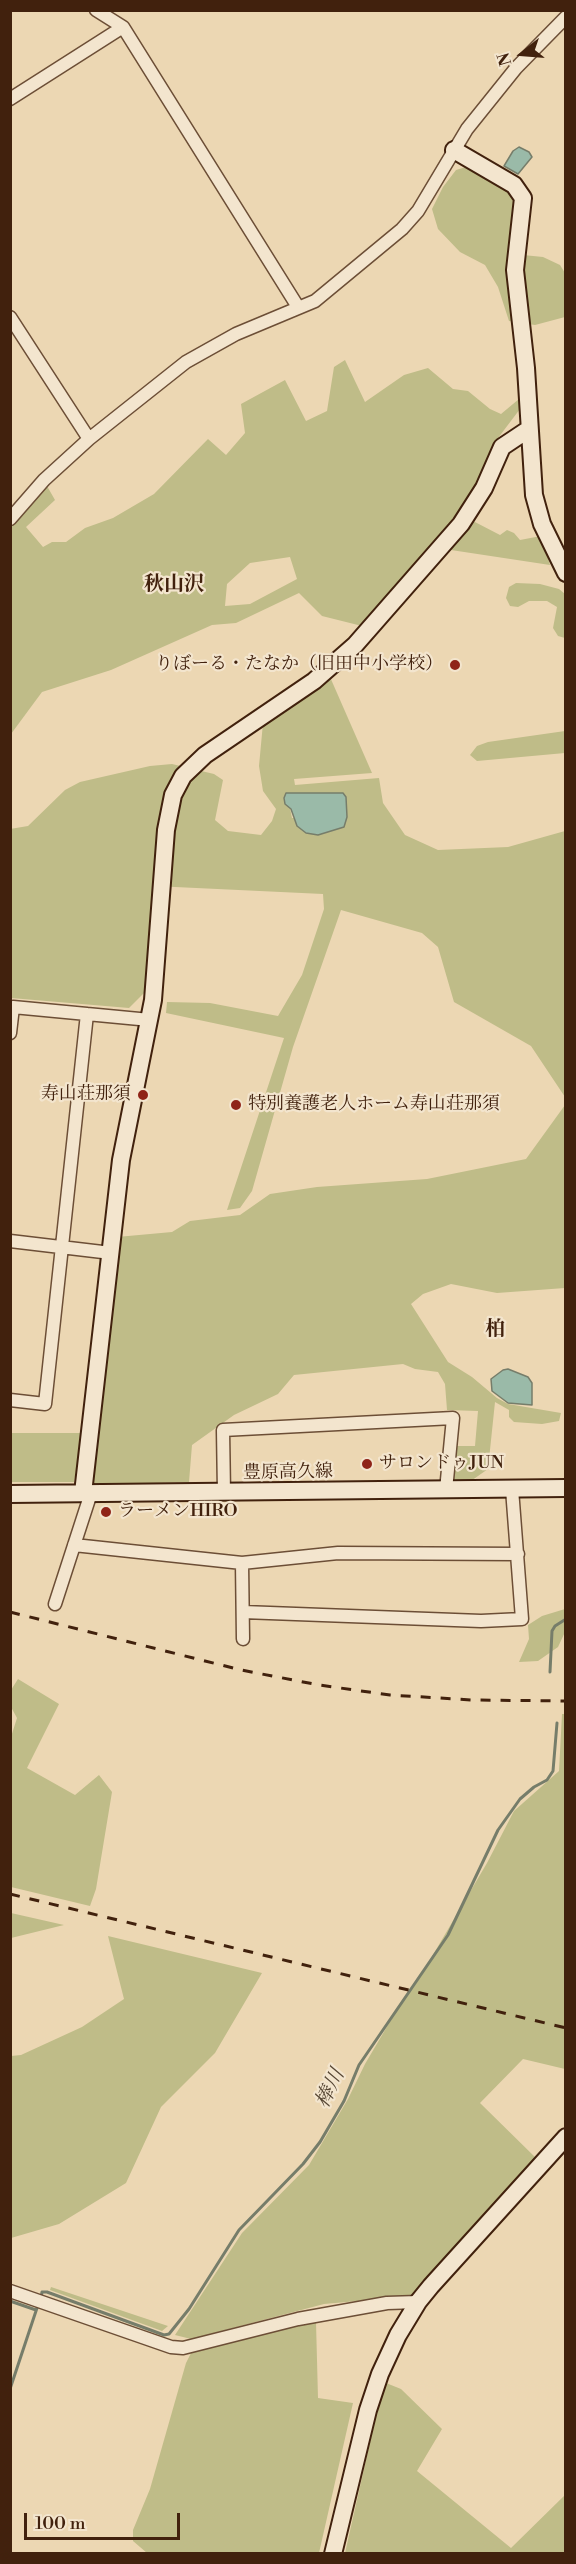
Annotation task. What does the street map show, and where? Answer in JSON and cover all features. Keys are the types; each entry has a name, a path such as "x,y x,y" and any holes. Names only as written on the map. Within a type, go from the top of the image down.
{"street":[{"path":"96,10 123,27 298,307"},
{"path":"10,519 38,486 89,439 150,389 207,348 315,301 332,290 402,229 418,211 467,129 516,68 566,17"},
{"path":"10,99 123,27"},
{"path":"454,150 514,185 521,191 523,198 515,270 526,368 537,509 566,573"},
{"path":"10,317 89,439"},
{"path":"55,1604 74,1545 87,1493 124,1139 150,1020 166,830 173,795 178,783 205,755 314,681 356,645 461,524 484,488 502,447 529,429"},
{"path":"10,1032 13,1007 150,1020"},
{"path":"10,1400 45,1404 87,1014"},
{"path":"10,1241 111,1254"},
{"path":"224,1493 223,1430 453,1418 446,1490"},
{"name":"豊原高久線","path":"10,1494 566,1488"},
{"path":"243,1612 481,1621 522,1619 512,1489"},
{"path":"74,1545 242,1563 338,1553 518,1554"},
{"path":"242,1563 243,1639"},
{"path":"333,2553 368,2410 380,2374 398,2335 418,2302 566,2137"},
{"path":"10,2291 171,2347 183,2348 298,2319 387,2303 418,2302"}],"shaded area":[{"path":"519,147 529,152 532,157 518,174 504,166 513,151"},
{"path":"466,167 487,176 509,192 517,211 523,255 543,257 560,265 565,273 565,317 535,325 509,321 498,287 485,265 460,252 438,229 432,209 443,187 456,170"},
{"path":"345,360 365,402 404,375 428,368 453,389 468,391 490,409 501,414 519,399 520,409 495,442 478,484 456,519 362,626 322,616 299,593 236,623 212,625 111,670 42,692 11,734 11,524 47,486 55,500 26,527 43,547 52,542 66,542 85,528 113,518 154,494 208,439 226,455 245,433 241,404 285,380 306,421 327,411 334,367","holes":["290,557 297,579 250,604 225,606 227,584 250,563"]},
{"path":"473,521 500,535 507,530 514,533 520,540 541,536 550,565 451,550"},
{"path":"516,583 540,584 559,589 565,594 565,638 558,636 553,628 557,607 547,601 529,601 518,607 510,606 506,598 509,587"},
{"path":"330,677 372,773 294,779 295,785 379,778 383,803 405,835 438,850 508,847 565,831 565,1097 531,1046 454,1002 438,947 422,933 341,910 293,1047 252,1191 240,1208 227,1210 284,1038 166,1013 167,1002 210,1003 278,1016 302,975 324,909 323,894 154,886 145,992 129,1008 11,998 10,829 28,826 65,790 80,782 150,766 172,764 214,774 223,780 215,820 228,831 261,835 272,821 276,809 263,791 259,766 263,723","holes":["287,793 343,793 346,797 347,816 292,818"]},
{"path":"565,731 565,753 477,761 470,755 477,746 488,742"},
{"path":"286,793 343,793 346,797 347,817 344,827 318,835 306,833 297,826 291,809 285,804"},
{"path":"565,1105 565,1288 497,1293 451,1284 423,1294 411,1304 448,1362 508,1404 561,1413 559,1421 542,1424 514,1422 509,1417 509,1410 495,1402 488,1469 468,1483 451,1484 454,1446 475,1446 478,1411 447,1410 445,1384 438,1372 415,1369 403,1364 294,1375 278,1394 234,1415 192,1445 189,1482 92,1485 117,1237 172,1232 190,1221 240,1215 270,1194 317,1187 427,1179 526,1159"},
{"path":"508,1369 528,1377 532,1383 532,1405 508,1403 492,1391 491,1379"},
{"path":"11,1433 83,1433 74,1482 11,1482"},
{"path":"565,1609 565,1632 558,1647 538,1661 519,1662 529,1639 528,1625 542,1616"},
{"path":"18,1679 59,1704 27,1768 75,1795 99,1775 112,1792 96,1889 90,1906 11,1887 10,1740 17,1718 11,1707 11,1690"},
{"path":"562,1714 565,1714 565,2069 523,2059 480,2103 537,2159 414,2296 324,2304 191,2339 175,2335 242,2233 309,2165 398,2008 417,1982 487,1863 514,1811 559,1771"},
{"path":"11,1913 64,1925 11,1938"},
{"path":"108,1936 262,1973 215,2053 161,2107 126,2183 59,2224 11,2238 11,2056 21,2055 82,2027 124,1999"},
{"path":"51,2287 168,2326 162,2331 50,2290"},
{"path":"316,2322 318,2398 353,2403 319,2553 147,2553 133,2541 133,2530 150,2489 186,2363 193,2349"},
{"path":"386,2383 401,2389 442,2429 417,2471 511,2548 565,2495 565,2553 345,2553 376,2416"}],"waterway":[{"name":"棒川","path":"550,1672 552,1631 555,1626 566,1619"},
{"name":"棒川","path":"41,2298 42,2292 47,2292 164,2335 169,2334 189,2309 239,2230 303,2164 320,2142 344,2101 359,2065 448,1935 498,1830 520,1799 547,1780 553,1771 557,1723"},
{"path":"10,2301 36,2310"},
{"name":"棒川","path":"10,2389 38,2305"}],"railway":[{"path":"10,1612 241,1670 319,1685 390,1695 472,1700 566,1701"},
{"path":"10,1894 566,2028"}],"place":[{"name":"りぼーる・たなか（旧田中小学校）","path":"455,665"},
{"name":"寿山荘那須","path":"143,1095"},
{"name":"特別養護老人ホーム寿山荘那須","path":"236,1105"},
{"name":"サロンドゥJUN","path":"367,1464"},
{"name":"ラーメンHIRO","path":"106,1512"}],"district":[{"name":"秋山沢","path":"174,585"},
{"name":"柏","path":"495,1330"}]}
